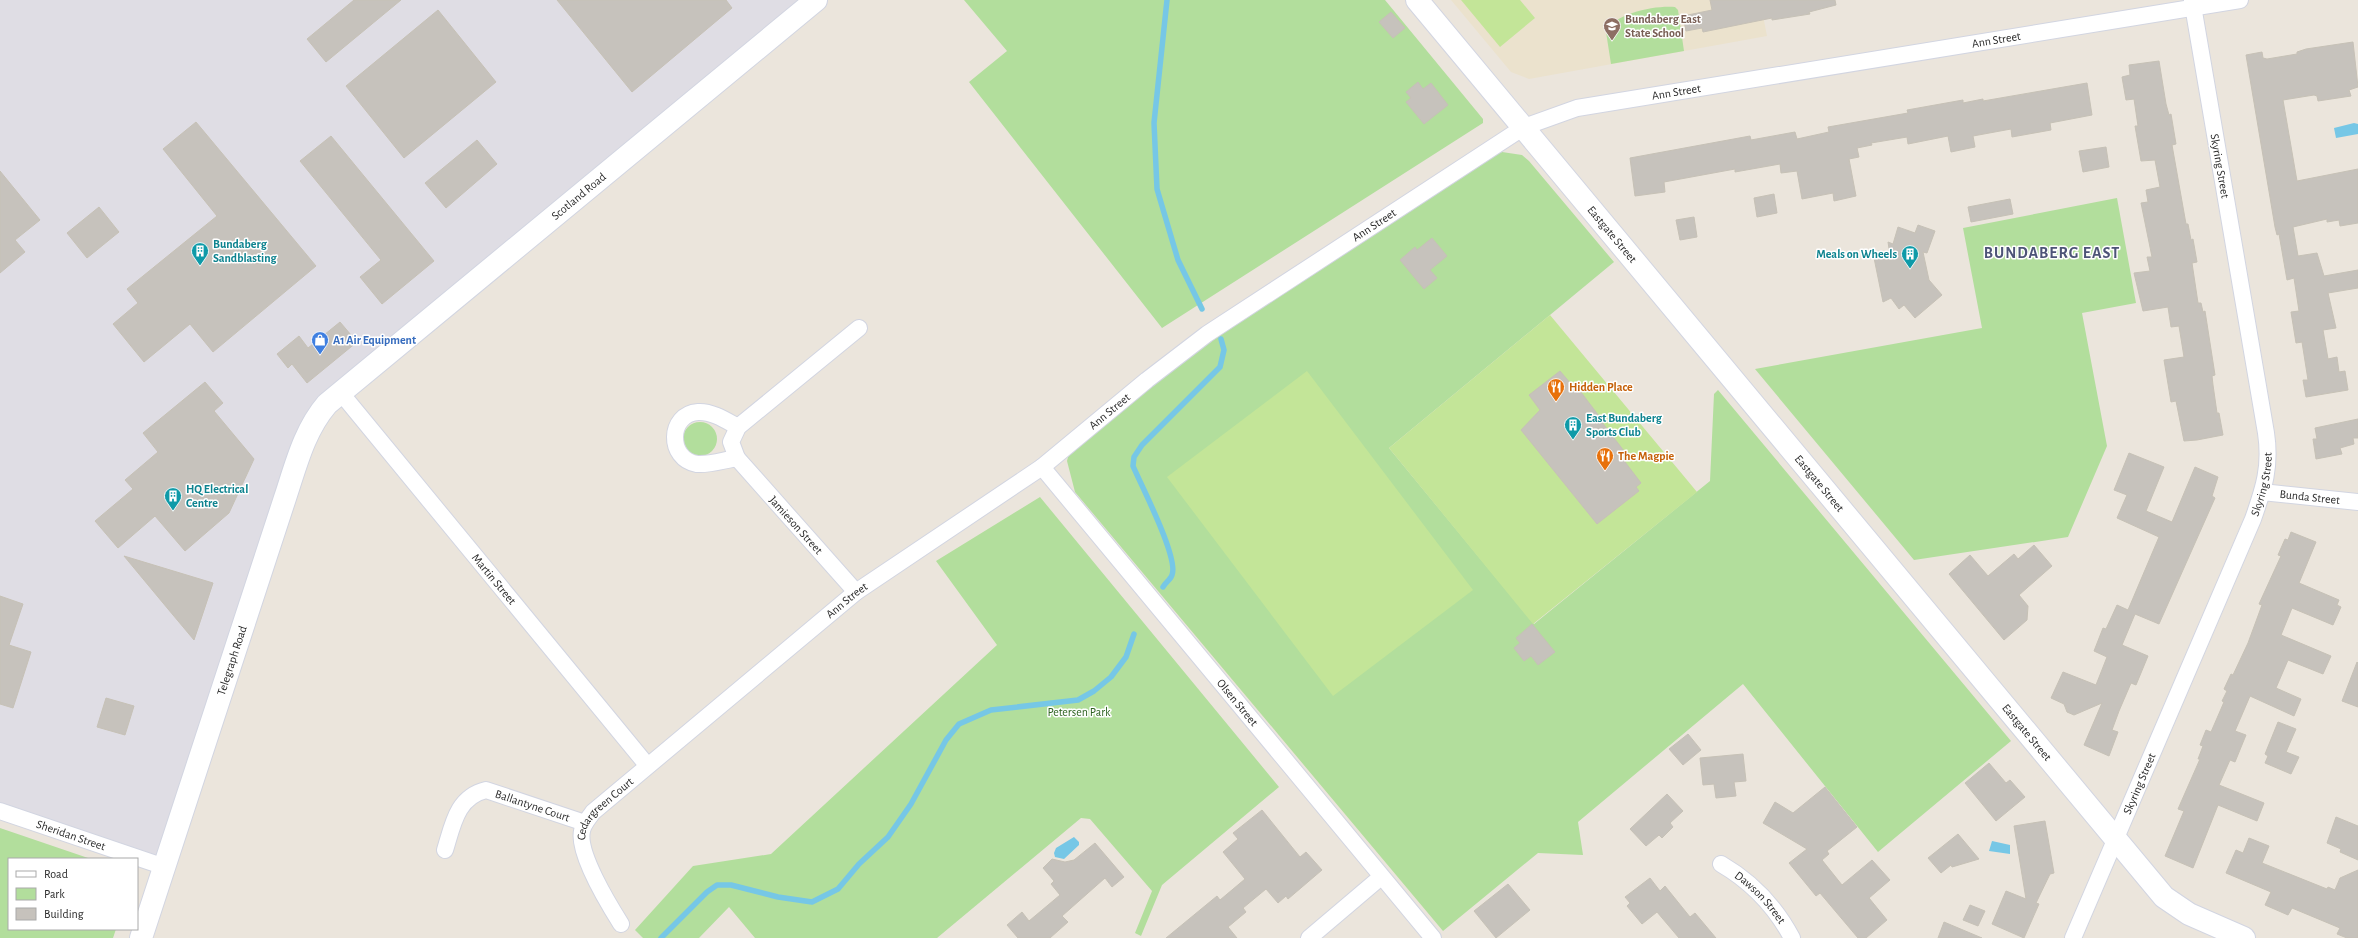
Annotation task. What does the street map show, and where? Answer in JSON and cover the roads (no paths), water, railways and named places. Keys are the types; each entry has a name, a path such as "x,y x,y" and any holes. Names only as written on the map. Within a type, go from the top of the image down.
{"street":[{"name":"Scotland Road","path":"341,393 816,0"},
{"name":"Eastgate Street","path":"1417,0 2164,897 2175,906 2244,938"},
{"name":"Ann Street","path":"647,766 856,592 1042,467 1147,380 1207,334 1524,127 1577,108 2193,4 2240,0"},
{"name":"Skyring Street","path":"2073,938 2262,492 2269,464 2266,433 2193,4"},
{"path":"737,458 706,464 689,462 677,449 675,432 683,418 699,412 707,412 738,427 860,328"},
{"name":"Martin Street","path":"341,393 647,766"},
{"name":"Telegraph Road","path":"141,938 304,442 314,420 327,404 341,393"},
{"name":"Jamieson Street","path":"738,427 731,442 737,458 856,592"},
{"name":"Olsen Street","path":"1042,467 1433,938"},
{"name":"Bunda Street","path":"2262,492 2358,502"},
{"name":"Cedargreen Court","path":"621,924 602,894 584,850 582,831 585,823 593,812 647,766"},
{"name":"Ballantyne Court","path":"445,850 459,809 471,796 486,790 585,823"},
{"name":"Sheridan Street","path":"0,811 165,867"},
{"name":"Dawson Street","path":"1721,864 1741,875 1755,887 1776,912 1792,938"},
{"path":"1309,938 1381,877"}],"water":[{"path":"2354,123 2358,124 2358,134 2336,138 2334,128"},
{"path":"1074,837 1079,842 1079,845 1064,859 1055,857 1054,853 1056,848"},
{"path":"1992,841 2010,845 2010,854 1989,851"}],"waterway":[{"path":"1167,0 1154,123 1157,189 1178,260 1202,309"},
{"path":"1163,587 1172,575 1173,566 1165,538 1133,466 1134,457 1142,445 1220,367 1224,350 1221,339"},
{"path":"661,938 707,892 717,885 731,885 778,897 812,902 838,889 859,864 888,837 911,804 946,740 959,724 991,710 1078,700 1094,691 1111,677 1126,657 1134,634"}],"place":[{"name":"Bundaberg East State School","path":"1612,41"},
{"name":"Bundaberg Sandblasting","path":"200,266"},
{"name":"Meals on Wheels","path":"1910,269"},
{"name":"A1 Air Equipment","path":"320,355"},
{"name":"Hidden Place","path":"1556,402"},
{"name":"East Bundaberg Sports Club","path":"1573,440"},
{"name":"The Magpie","path":"1605,471"},
{"name":"HQ Electrical Centre","path":"173,511"}],"district":[{"name":"BUNDABERG EAST","path":"2052,253"}],"park label":[{"name":"Petersen Park","path":"1079,712"}]}
